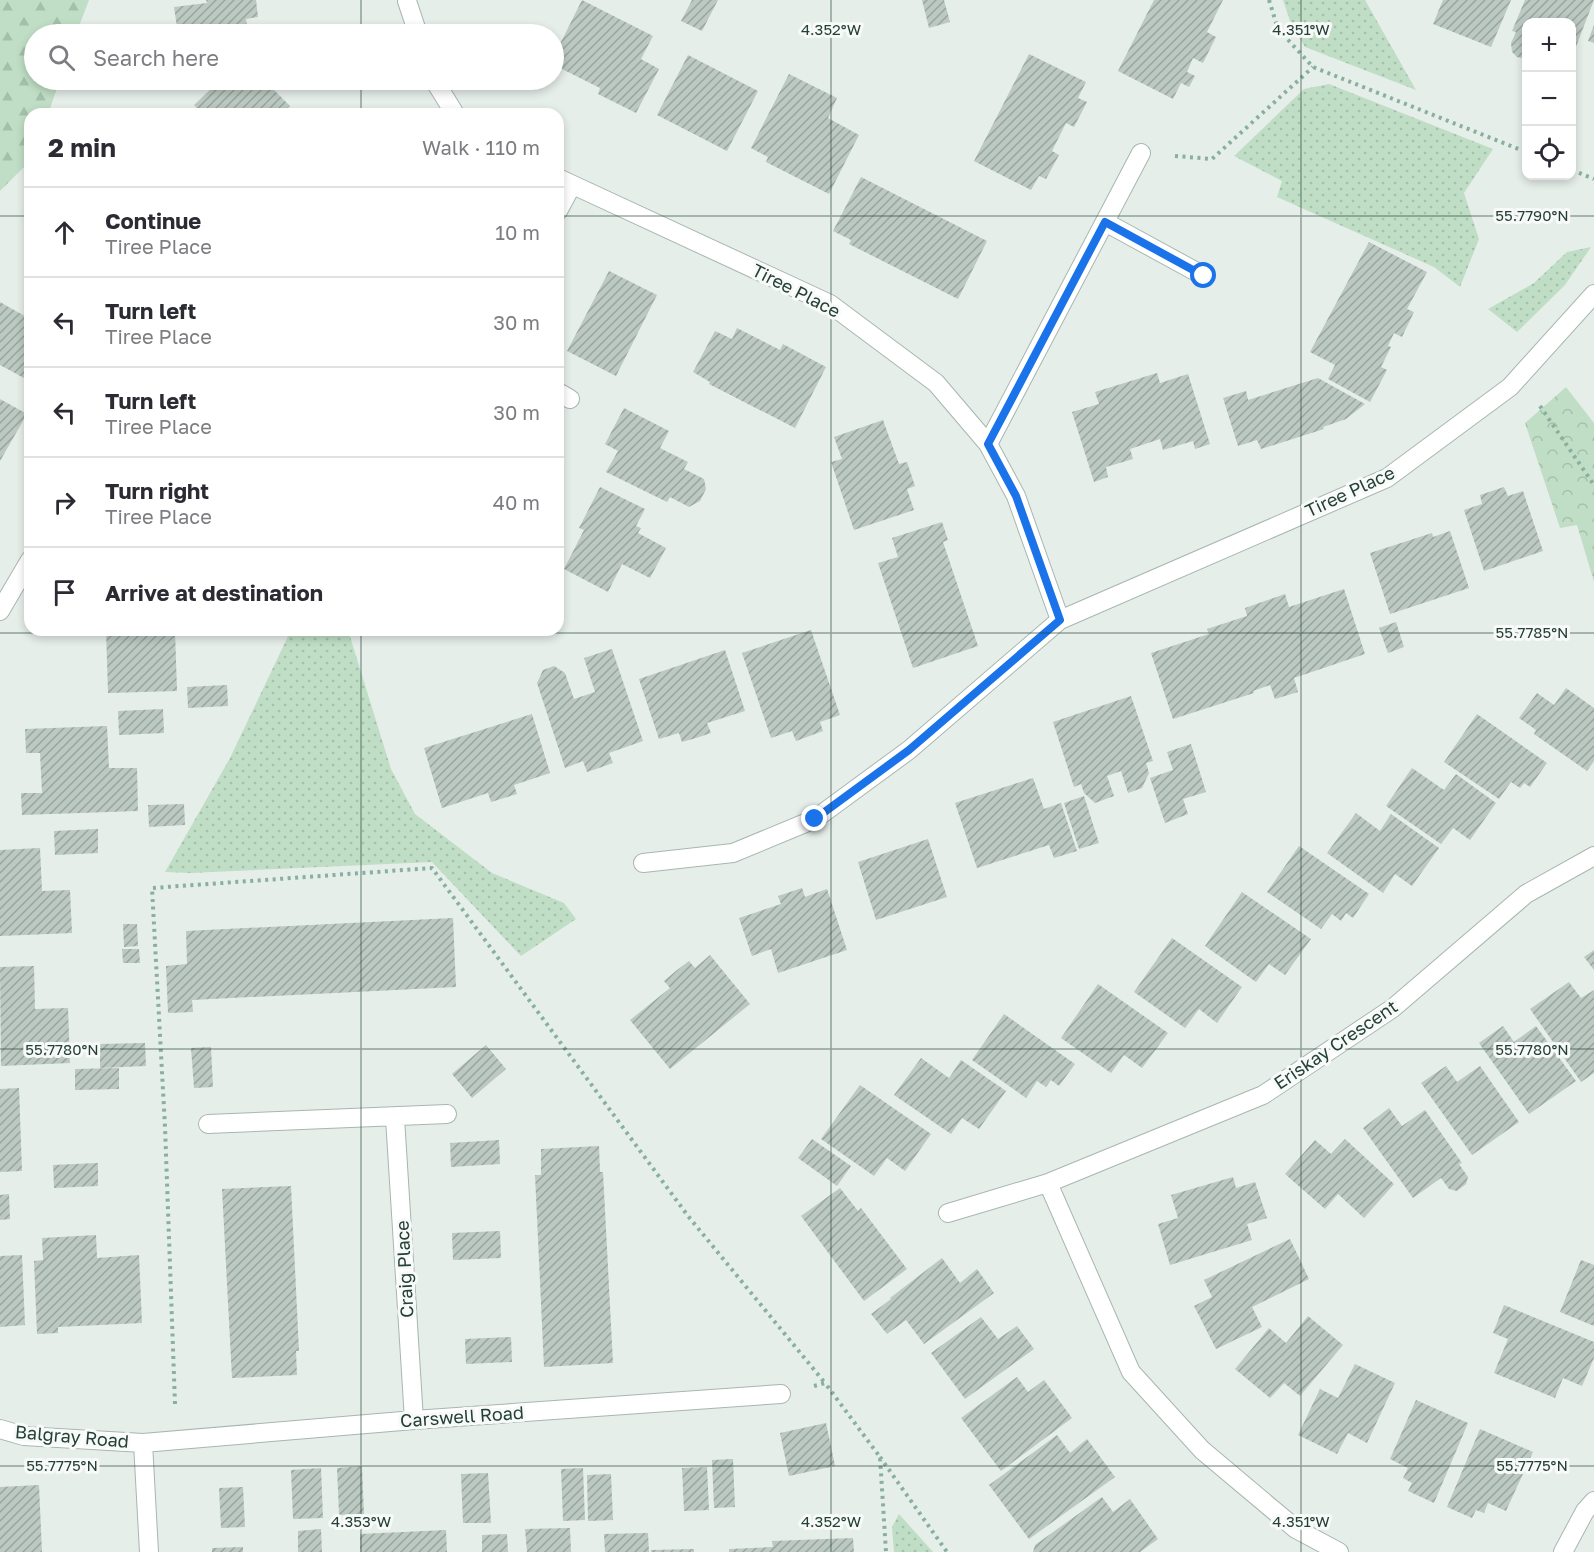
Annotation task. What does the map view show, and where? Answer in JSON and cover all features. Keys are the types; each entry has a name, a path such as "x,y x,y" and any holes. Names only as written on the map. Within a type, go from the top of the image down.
{"street":[{"path":"407,1 415,24"},
{"path":"439,90 451,108"},
{"path":"988,444 1141,153"},
{"name":"Tiree Place","path":"565,181 830,304 936,383 988,444 1016,496 1060,620"},
{"path":"1105,222 1204,276"},
{"name":"Tiree Place","path":"643,862 733,853 815,819 909,750 1060,620 1386,478 1510,387 1594,294"},
{"path":"0,611 24,570"},
{"name":"Eriskay Crescent","path":"948,1214 1048,1183 1263,1095 1393,1008 1526,894 1594,856"},
{"path":"208,1124 395,1118 447,1114"},
{"name":"Craig Place","path":"395,1118 414,1420"},
{"path":"1048,1183 1131,1372 1202,1450 1296,1529 1339,1552"},
{"name":"Carswell Road","path":"143,1443 414,1420 782,1394"},
{"name":"Balgray Road","path":"0,1429 24,1436 143,1443 149,1552"},
{"path":"1563,1552 1585,1511 1594,1501"}],"path":[{"path":"1269,0 1278,29 1313,68 1522,150"},
{"path":"1141,153 1212,159 1313,68"},
{"path":"1576,172 1594,179"},
{"path":"1520,378 1594,485"},
{"path":"782,1394 825,1383 947,1552"},
{"path":"880,1457 886,1552"}],"green space":[{"path":"0,0 89,0 80,24 24,24 24,90 56,90 50,108 24,108 24,167 0,191"},
{"path":"1283,0 1365,0 1416,90 1305,47 1291,24"},
{"path":"1329,84 1493,149 1464,193 1479,239 1460,287 1434,267 1277,197 1282,181 1234,156 1304,89"},
{"path":"1591,247 1565,285 1517,332 1488,309 1534,283 1567,252"},
{"path":"1566,387 1594,423 1594,582 1577,525 1560,528 1525,423"},
{"path":"288,636 350,636 391,769 415,814 492,873 564,903 576,919 521,956 432,862 191,873 165,872 230,758"},
{"path":"899,1514 933,1552 894,1552 892,1527"}],"building":[{"path":"206,0 256,0 258,17 246,19 247,24 177,24 174,7 207,3"},
{"path":"582,0 653,36 641,59 659,69 636,113 598,94 600,88 564,70 564,36"},
{"path":"692,0 718,0 702,31 681,21"},
{"path":"922,0 944,0 950,22 929,28"},
{"path":"1154,0 1223,0 1207,32 1216,37 1203,63 1193,58 1187,72 1195,76 1189,87 1181,83 1173,99 1118,71"},
{"path":"1443,0 1511,0 1491,47 1433,24"},
{"path":"1525,0 1594,0 1576,47 1576,18 1522,18 1522,58 1512,52 1511,43 1516,32 1512,31"},
{"path":"1594,25 1594,43 1588,41"},
{"path":"1029,54 1086,82 1078,98 1087,102 1074,127 1066,123 1052,151 1059,155 1046,179 1039,176 1031,190 974,161"},
{"path":"688,55 758,91 727,151 657,115"},
{"path":"789,74 837,98 828,118 859,135 829,194 766,162 768,157 751,148"},
{"path":"210,90 274,90 290,106 288,108 197,108 194,105"},
{"path":"861,177 987,241 958,299 849,244 851,240 833,231"},
{"path":"1369,242 1427,272 1407,309 1414,312 1402,337 1394,333 1388,346 1391,347 1381,367 1387,370 1370,402 1328,379 1335,365 1310,352"},
{"path":"609,271 657,295 616,376 567,351"},
{"path":"0,302 24,316 24,378 0,365"},
{"path":"737,328 780,350 783,344 826,367 795,428 709,384 710,382 693,372 715,331 732,339"},
{"path":"1157,373 1160,383 1188,374 1210,444 1195,449 1193,441 1163,450 1160,439 1130,449 1133,459 1106,467 1108,477 1094,482 1072,412 1099,404 1095,392"},
{"path":"1318,378 1365,404 1346,419 1323,427 1324,429 1261,449 1257,440 1238,446 1223,398 1246,391 1248,400"},
{"path":"0,399 24,412 24,419 0,461"},
{"path":"624,408 669,431 660,448 688,462 684,469 704,479 706,489 700,501 689,507 670,497 667,502 606,472 618,451 605,444"},
{"path":"883,420 899,464 907,462 915,486 907,489 914,510 854,530 831,462 842,459 834,437"},
{"path":"600,487 645,509 636,526 641,528 638,533 666,548 650,578 622,564 608,592 564,569 584,530 579,528"},
{"path":"1504,487 1508,496 1523,491 1543,551 1484,571 1464,510 1482,504 1480,495"},
{"path":"942,522 948,540 943,542 978,646 913,668 878,563 898,557 892,538"},
{"path":"1450,531 1469,588 1390,614 1370,553 1432,533 1433,537"},
{"path":"1344,589 1365,654 1294,678 1298,692 1275,699 1270,685 1253,691 1254,693 1173,719 1151,653 1209,634 1207,629 1247,616 1245,608 1285,594 1289,607"},
{"path":"1396,622 1404,647 1388,653 1379,628"},
{"path":"811,630 840,715 820,722 823,731 796,741 792,731 771,738 742,653"},
{"path":"106,636 175,636 177,691 108,693"},
{"path":"612,649 643,741 609,753 613,763 599,768 587,772 583,761 565,768 537,683 543,670 554,666 565,673 574,699 595,692 584,658"},
{"path":"725,650 745,711 707,723 711,733 696,738 682,742 679,733 659,739 639,679"},
{"path":"227,685 228,706 188,708 187,687"},
{"path":"1566,688 1594,708 1594,761 1587,771 1534,734 1536,730 1519,718 1537,693 1554,705"},
{"path":"1131,696 1153,761 1146,763 1149,773 1142,788 1128,793 1121,771 1107,776 1114,796 1095,803 1084,793 1081,784 1074,787 1053,722"},
{"path":"163,709 164,733 119,735 118,711"},
{"path":"532,714 550,773 514,785 517,794 491,802 488,793 442,808 424,748"},
{"path":"1477,714 1547,763 1530,787 1524,783 1520,788 1511,782 1499,799 1444,762"},
{"path":"107,726 109,768 137,768 138,811 22,815 21,793 42,793 40,753 26,753 25,729"},
{"path":"1191,744 1206,792 1183,799 1188,814 1165,823 1150,778 1173,770 1167,752"},
{"path":"1412,768 1444,790 1456,774 1496,803 1470,840 1453,828 1441,844 1386,806"},
{"path":"1033,778 1044,809 1061,803 1077,851 1054,858 1049,845 977,868 955,803"},
{"path":"1084,796 1099,843 1079,849 1064,803"},
{"path":"184,804 185,825 149,827 148,805"},
{"path":"1356,813 1380,831 1391,814 1439,848 1412,886 1395,874 1383,893 1327,853"},
{"path":"98,829 98,853 55,855 54,831"},
{"path":"928,839 947,897 876,920 858,862"},
{"path":"1299,846 1369,894 1353,918 1346,913 1341,921 1332,914 1321,929 1267,892"},
{"path":"40,848 42,891 70,890 72,933 0,936 0,850"},
{"path":"802,888 805,897 827,889 847,950 778,973 771,949 752,956 739,918 781,904 778,896"},
{"path":"1242,892 1311,939 1285,975 1269,964 1256,982 1205,946"},
{"path":"453,918 456,987 192,1000 193,1012 168,1013 166,966 187,964 186,931"},
{"path":"123,924 137,924 138,946 124,947"},
{"path":"1172,938 1242,987 1217,1023 1199,1009 1185,1028 1134,992"},
{"path":"122,949 139,949 140,963 123,963"},
{"path":"1594,950 1594,970 1584,957"},
{"path":"710,955 750,1004 670,1069 630,1020 670,988 664,981 677,970 689,961 695,968"},
{"path":"34,966 35,1009 68,1008 70,1063 1,1066 0,967"},
{"path":"1569,982 1581,998 1594,990 1594,1073 1581,1082 1530,1009"},
{"path":"1098,984 1168,1033 1142,1068 1124,1055 1111,1073 1061,1038"},
{"path":"1004,1014 1075,1064 1059,1086 1051,1080 1046,1087 1037,1081 1026,1098 972,1060"},
{"path":"1503,1026 1514,1042 1536,1026 1576,1081 1529,1114 1479,1043"},
{"path":"145,1043 146,1066 100,1068 100,1044"},
{"path":"486,1045 506,1069 472,1098 452,1074"},
{"path":"211,1047 213,1087 194,1088 191,1048"},
{"path":"921,1058 949,1078 961,1060 1006,1091 979,1129 962,1118 951,1134 894,1095"},
{"path":"1446,1066 1457,1082 1480,1066 1519,1122 1472,1155 1421,1083"},
{"path":"119,1068 119,1089 75,1090 75,1069"},
{"path":"860,1085 931,1134 905,1171 887,1158 874,1176 821,1139"},
{"path":"19,1088 22,1171 0,1172 0,1089"},
{"path":"1389,1108 1402,1126 1425,1110 1462,1163 1459,1164 1468,1177 1466,1184 1457,1191 1449,1189 1441,1178 1413,1198 1363,1128"},
{"path":"812,1139 851,1166 837,1186 798,1158"},
{"path":"1345,1139 1394,1184 1364,1218 1338,1194 1325,1209 1285,1174 1315,1140 1331,1154"},
{"path":"499,1140 500,1164 451,1167 450,1143"},
{"path":"599,1146 600,1172 603,1172 613,1363 544,1367 535,1175 541,1175 541,1149"},
{"path":"98,1163 98,1186 54,1188 53,1165"},
{"path":"1233,1177 1236,1188 1255,1182 1267,1218 1247,1224 1252,1240 1170,1265 1158,1224 1178,1218 1171,1195"},
{"path":"291,1186 299,1351 296,1351 297,1375 232,1378 222,1189"},
{"path":"840,1188 858,1211 861,1208 907,1269 864,1301 801,1216"},
{"path":"9,1194 10,1219 0,1220 0,1195"},
{"path":"500,1231 501,1258 453,1260 452,1233"},
{"path":"96,1235 97,1258 139,1255 142,1323 58,1327 58,1333 37,1334 34,1261 43,1260 42,1238"},
{"path":"1290,1239 1309,1279 1252,1307 1262,1327 1216,1349 1194,1306 1212,1297 1204,1280"},
{"path":"22,1255 25,1325 0,1327 0,1256"},
{"path":"942,1258 960,1283 977,1269 994,1293 924,1344 906,1320 887,1334 871,1314"},
{"path":"1581,1260 1594,1265 1594,1326 1560,1312"},
{"path":"1504,1305 1594,1342 1594,1358 1582,1386 1563,1378 1555,1398 1494,1373 1508,1339 1493,1333"},
{"path":"1308,1316 1343,1345 1300,1396 1284,1383 1270,1398 1235,1369 1269,1328 1286,1343"},
{"path":"981,1317 998,1339 1017,1326 1034,1349 965,1399 931,1353"},
{"path":"511,1337 512,1362 466,1364 465,1339"},
{"path":"1355,1364 1395,1383 1367,1443 1348,1433 1337,1454 1298,1435 1320,1389 1338,1398"},
{"path":"1017,1377 1028,1392 1044,1380 1072,1418 1001,1471 961,1418"},
{"path":"1416,1400 1468,1423 1434,1503 1408,1491 1412,1483 1403,1478 1408,1468 1390,1459"},
{"path":"826,1423 835,1466 789,1476 780,1433"},
{"path":"1480,1429 1533,1452 1506,1511 1488,1503 1484,1513 1476,1510 1472,1518 1447,1507"},
{"path":"1057,1435 1070,1453 1087,1439 1115,1477 1029,1539 989,1485"},
{"path":"733,1459 735,1507 714,1508 712,1460"},
{"path":"362,1466 364,1514 339,1515 337,1468"},
{"path":"707,1467 709,1510 684,1511 682,1468"},
{"path":"321,1468 323,1518 293,1519 291,1470"},
{"path":"583,1468 585,1520 563,1521 561,1469"},
{"path":"488,1473 491,1523 463,1523 461,1474"},
{"path":"611,1474 613,1520 588,1521 587,1475"},
{"path":"39,1485 42,1552 0,1552 0,1487"},
{"path":"243,1487 245,1527 221,1528 219,1488"},
{"path":"1102,1497 1113,1512 1130,1499 1158,1539 1140,1552 1033,1552 1035,1545"},
{"path":"570,1528 571,1552 527,1552 525,1529"},
{"path":"321,1529 322,1552 298,1552 298,1531"},
{"path":"446,1530 447,1552 360,1552 360,1534"},
{"path":"648,1533 649,1552 605,1552 604,1534"},
{"path":"507,1534 508,1552 482,1552 482,1535"},
{"path":"853,1538 854,1552 729,1552 729,1549 773,1547 772,1541"},
{"path":"243,1547 243,1552 212,1552 212,1548"},
{"path":"694,1549 694,1552 651,1552 651,1550"}],"route":[{"path":"815,819 909,750 1060,620 1016,496 988,444 1105,222 1204,276"}]}
